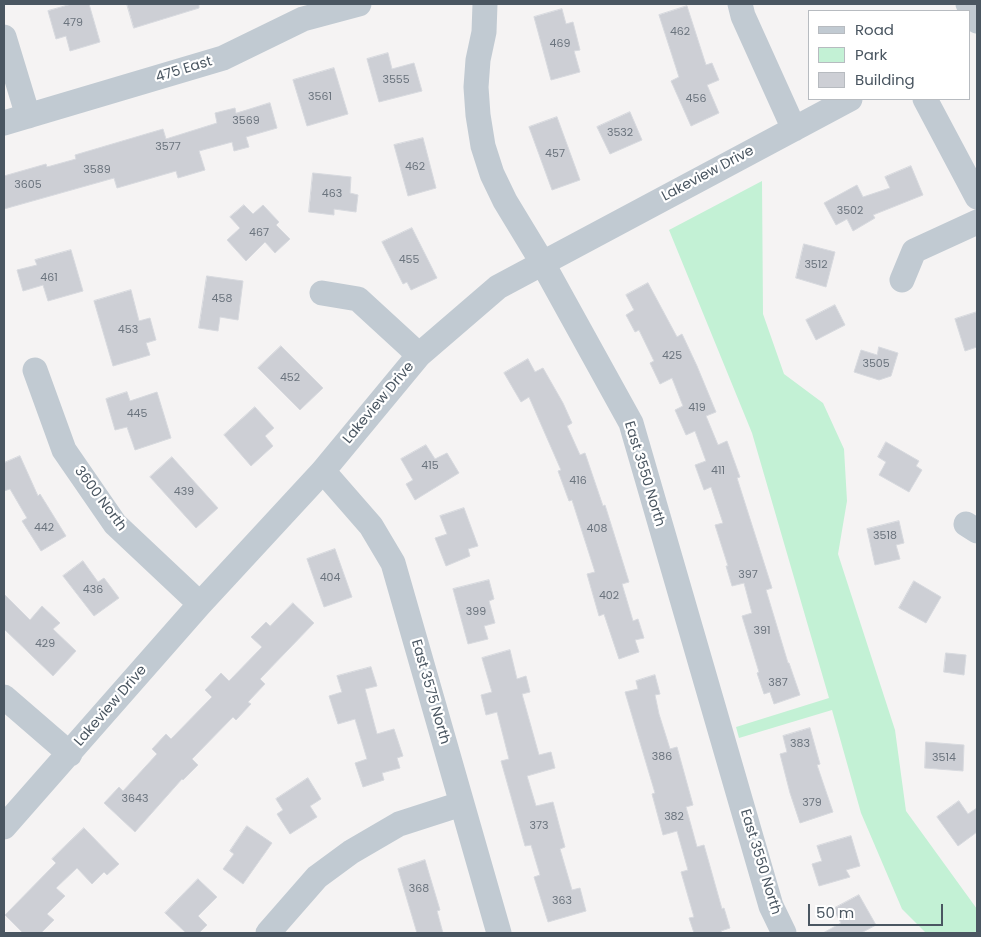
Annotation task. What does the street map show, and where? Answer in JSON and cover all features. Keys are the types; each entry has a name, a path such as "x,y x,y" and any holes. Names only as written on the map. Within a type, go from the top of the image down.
{"street":[{"name":"475 East","path":"4,124 223,58 303,19 359,4"},
{"name":"East 3550 North","path":"485,4 484,32 478,60 476,87 483,146 492,174 505,201 542,262 631,423 771,906 784,933"},
{"path":"740,4 794,129"},
{"path":"968,4 977,21"},
{"path":"4,37 28,116"},
{"name":"Lakeview Drive","path":"4,827 200,604 324,471 419,355 498,287 848,100"},
{"path":"926,100 977,196"},
{"path":"902,280 914,251 977,222"},
{"path":"322,294 358,299 419,355"},
{"name":"3600 North","path":"35,370 64,450 115,524 200,604"},
{"name":"East 3575 North","path":"324,471 371,526 393,563 499,933"},
{"path":"4,697 70,754"},
{"path":"268,933 317,877 351,852 399,824 461,804"}],"green space":[{"path":"762,181 763,314 784,374 823,403 844,449 847,501 838,554 895,730 906,811 977,909 977,933 926,933 902,909 861,813 832,710 739,738 736,727 829,698 752,433 669,230"}],"building":[{"path":"72,4 89,4 100,42 70,51 66,36 56,39 48,11"},
{"path":"127,4 199,4 199,8 134,28"},
{"path":"687,6 706,65 712,63 719,80 707,85 719,113 691,126 671,81 679,77 659,15"},
{"path":"562,9 566,24 573,22 580,50 574,51 580,72 551,80 534,17"},
{"path":"388,53 392,69 414,63 422,91 379,102 367,59"},
{"path":"334,68 348,114 307,126 293,80"},
{"path":"270,103 277,128 246,137 249,147 234,151 232,142 199,151 205,170 178,178 176,171 117,188 114,178 4,209 4,176 46,164 47,167 76,159 75,155 163,129 166,139 217,123 215,113 235,108 236,113"},
{"path":"630,112 642,140 610,154 597,127"},
{"path":"557,117 580,180 552,190 529,127"},
{"path":"423,138 436,188 408,196 394,145"},
{"path":"911,166 923,195 873,215 875,218 853,231 847,219 836,225 824,203 857,185 863,197 890,188 885,177"},
{"path":"313,173 351,177 350,193 358,195 356,212 334,209 334,215 309,212"},
{"path":"244,205 253,214 263,205 279,222 276,225 290,239 275,253 265,242 246,261 227,240 240,228 230,217"},
{"path":"412,228 437,278 411,290 407,282 403,284 382,242"},
{"path":"804,244 835,252 826,287 796,278"},
{"path":"71,250 83,291 48,301 43,285 23,291 17,270 37,265 35,260"},
{"path":"207,276 243,281 238,320 220,317 218,331 199,328"},
{"path":"648,283 677,337 682,334 716,412 706,416 718,445 727,441 740,477 737,478 772,588 766,590 788,663 800,695 774,704 770,692 764,694 742,616 752,613 744,583 732,586 726,566 728,566 715,525 723,523 711,487 704,490 695,465 706,461 695,431 686,435 675,410 683,406 672,378 660,384 650,363 654,361 639,330 635,332 626,315 634,310 626,295"},
{"path":"131,290 139,321 150,318 156,340 146,343 150,355 113,366 94,301"},
{"path":"835,305 845,325 816,340 806,320"},
{"path":"977,312 977,347 965,351 955,319"},
{"path":"281,346 323,388 300,410 258,368"},
{"path":"879,347 898,353 891,376 879,380 854,372 861,350 877,355"},
{"path":"528,359 535,372 543,368 563,403 572,423 567,426 580,455 585,453 603,506 605,505 629,582 622,584 633,621 638,619 644,638 635,640 639,652 619,659 604,614 599,616 587,574 595,572 572,500 569,501 558,471 561,470 529,397 521,402 504,373"},
{"path":"127,392 130,401 157,392 171,438 135,450 127,427 115,430 106,399"},
{"path":"255,407 274,428 265,436 273,446 251,466 224,435"},
{"path":"886,442 919,461 916,466 922,470 909,492 879,475 886,462 878,457"},
{"path":"426,445 435,459 447,453 459,473 415,500 406,484 413,480 401,459"},
{"path":"20,456 38,496 40,494 66,536 41,551 22,521 27,518 10,489 4,491 4,463"},
{"path":"172,457 218,508 196,528 150,477"},
{"path":"464,508 478,546 468,549 470,556 446,566 435,538 447,534 440,516"},
{"path":"899,521 904,543 896,545 900,559 875,565 867,529"},
{"path":"335,549 352,597 324,607 307,559"},
{"path":"83,561 98,582 104,578 119,598 94,616 63,576"},
{"path":"489,580 494,599 489,601 495,623 484,626 488,639 468,644 453,589"},
{"path":"914,581 941,597 926,623 899,608"},
{"path":"4,594 30,620 42,606 60,623 53,629 76,651 53,676 4,629"},
{"path":"293,603 314,623 260,679 265,684 248,702 251,704 236,720 233,717 192,759 198,765 182,779 135,832 104,803 119,787 123,791 157,754 152,749 166,734 171,739 212,697 205,690 221,673 229,681 262,647 251,637 266,622 270,626"},
{"path":"510,650 517,679 526,676 530,692 522,694 539,755 551,752 555,768 527,776 536,806 553,802 565,847 560,849 572,890 580,888 586,911 548,922 534,877 540,875 531,845 525,846 501,761 509,759 497,712 486,715 481,695 492,692 482,658"},
{"path":"946,653 966,655 964,675 944,672"},
{"path":"371,667 377,686 365,689 377,734 394,729 403,756 397,758 400,768 382,773 384,780 363,787 355,763 367,759 355,719 338,724 329,696 342,692 337,676"},
{"path":"655,675 660,694 655,695 659,714 670,749 677,747 693,805 686,807 697,847 704,845 722,909 724,908 730,928 721,931 722,933 694,933 689,918 694,917 681,872 688,870 677,831 663,835 652,794 655,793 625,692 638,689 636,681"},
{"path":"810,728 820,764 817,765 833,812 800,823 780,754 787,752 783,736"},
{"path":"926,742 964,745 963,771 925,768"},
{"path":"308,778 321,799 310,806 317,817 290,834 277,814 283,810 276,799"},
{"path":"959,801 968,814 977,808 977,832 958,846 937,817"},
{"path":"247,826 272,843 243,884 223,869 234,854 230,851"},
{"path":"84,828 119,864 107,875 104,872 92,884 77,868 56,888 65,896 47,914 54,920 41,933 23,933 5,915 56,863 52,859"},
{"path":"851,836 860,866 846,870 850,877 819,886 812,864 822,861 817,846"},
{"path":"425,860 440,910 437,911 443,933 417,933 398,869"},
{"path":"198,879 217,897 198,916 207,925 199,933 186,933 165,913"},
{"path":"859,895 876,925 861,933 823,933 841,923 833,909"}]}
